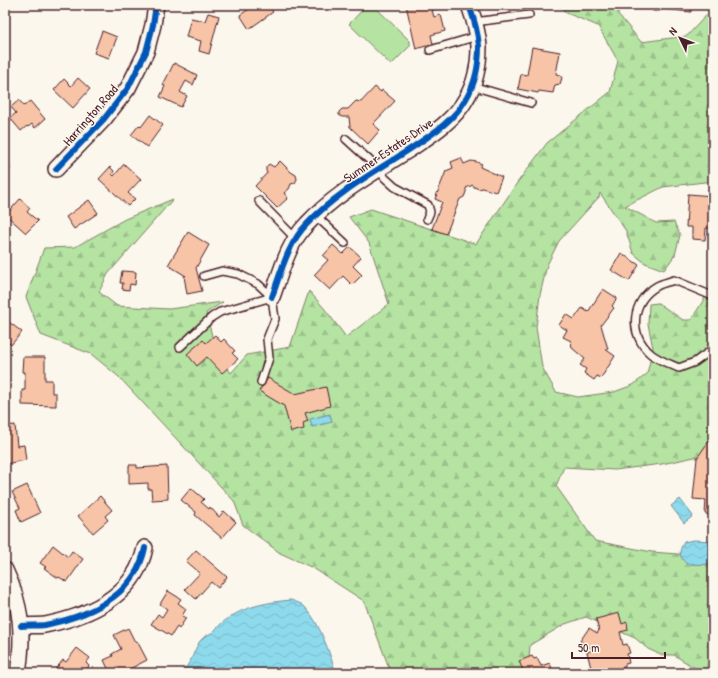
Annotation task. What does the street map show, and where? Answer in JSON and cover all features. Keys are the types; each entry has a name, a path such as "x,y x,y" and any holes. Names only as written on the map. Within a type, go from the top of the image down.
{"street":[{"name":"Harrington Road","path":"56,169 104,119 128,88 146,52 154,25 156,5"},
{"name":"Summer Estates Drive","path":"272,297 291,245 305,225 328,203 438,130 466,100 472,86 478,60 476,29 469,5"},
{"path":"21,626 45,625 67,620 99,607 125,588 137,572 144,556 145,548"},
{"path":"5,570 15,594 21,626 21,645 18,673"}],"lane":[{"path":"430,50 476,29 529,15"},
{"path":"472,86 531,103"},
{"path":"346,139 395,187 428,205 430,212 427,219"},
{"path":"259,201 296,238"},
{"path":"315,215 345,243"},
{"path":"204,276 222,271 238,274 258,284 272,297 275,319 267,339 269,358 261,382"},
{"path":"713,295 710,296 674,280 657,286 642,299 634,319 638,339 651,354 678,368 695,362 713,349"},
{"path":"180,347 212,317 220,312 272,297"}],"green space":[{"path":"367,5 373,5 410,41 410,46 391,65 349,24"},
{"path":"564,5 619,5 618,14 641,42 687,36 713,8 713,181 663,187 625,206 656,223 674,222 680,235 675,255 664,270 645,263 633,253 626,231 600,193 599,197 559,241 547,265 540,295 536,327 542,367 556,392 578,397 614,392 633,385 647,374 653,348 648,324 649,304 658,303 683,320 691,320 713,285 713,453 662,464 615,470 564,467 556,486 595,541 652,552 703,556 713,553 713,673 703,673 674,655 661,655 648,649 635,638 586,617 565,624 530,645 528,673 391,673 364,601 313,568 280,553 243,525 234,501 119,377 91,354 41,335 26,297 44,248 75,247 125,219 173,199 108,274 99,292 117,306 169,309 223,302 206,313 216,351 231,373 247,355 290,347 309,291 346,337 389,304 369,243 349,217 371,209 476,244 517,183 547,143 610,92 618,61 598,26 564,12"}],"water":[{"path":"330,414 332,422 312,427 310,419"},
{"path":"680,499 693,516 684,523 671,506"},
{"path":"693,540 713,541 713,565 687,564 682,559 680,552 684,542"},
{"path":"291,600 304,606 315,621 324,638 336,673 178,673 189,663 201,640 233,615 249,608 274,602"}],"building":[{"path":"255,5 268,5 273,12 249,29 240,15"},
{"path":"406,5 437,5 437,9 432,10 434,17 441,15 445,31 431,35 433,44 416,49"},
{"path":"503,5 540,5 540,7 503,9"},
{"path":"645,5 691,5 691,12 662,9 659,11 653,11 651,8 645,8"},
{"path":"208,13 219,16 209,54 199,51 201,41 186,37 191,18 205,21"},
{"path":"102,31 117,37 109,58 94,53"},
{"path":"532,47 560,52 556,74 560,75 562,78 560,84 555,85 553,93 539,91 538,93 518,89 521,74 527,75"},
{"path":"174,63 197,75 193,85 186,81 180,92 187,96 181,107 160,97 165,86 163,85"},
{"path":"78,78 90,89 73,108 54,90 64,79 71,86"},
{"path":"375,87 381,92 382,90 395,101 373,124 380,130 368,144 350,127 349,117 342,117 339,115 339,112 342,109 348,109 356,101 361,102"},
{"path":"19,100 24,106 30,101 45,119 35,128 32,124 21,131 10,118 16,113 11,107"},
{"path":"150,115 163,125 147,147 131,135 139,125 141,127"},
{"path":"461,158 464,164 471,161 477,162 482,164 480,167 502,177 496,192 482,188 479,189 473,185 466,188 464,197 460,199 446,234 432,229 442,202 435,199 446,171 453,168 451,162"},
{"path":"280,161 296,175 297,179 295,183 291,184 289,189 284,193 288,198 277,208 255,186 267,173 266,167 269,164 274,167"},
{"path":"124,164 141,179 128,193 135,199 128,206 99,179 110,167 114,171 112,174 114,176"},
{"path":"5,165 10,166 9,178 5,177"},
{"path":"688,194 713,196 713,228 706,228 705,240 692,239 692,227 686,227"},
{"path":"20,199 30,208 27,212 38,221 26,233 6,215"},
{"path":"89,200 98,213 74,229 66,217"},
{"path":"188,232 209,245 196,268 202,291 187,294 184,276 186,276 168,265"},
{"path":"333,245 343,254 350,247 361,257 353,266 362,275 352,285 343,276 330,290 314,275 328,260 323,256"},
{"path":"621,253 639,265 629,281 611,270"},
{"path":"122,271 136,272 135,285 130,284 129,290 122,289 123,283 120,283"},
{"path":"603,289 617,298 612,306 614,308 601,325 608,349 605,349 615,356 601,378 597,376 594,380 584,373 586,369 580,365 585,359 572,348 571,341 563,337 567,330 559,325 566,314 574,319 582,308 588,312"},
{"path":"5,319 22,332 11,345 5,339"},
{"path":"215,335 221,342 224,339 235,351 232,353 238,359 222,373 207,357 197,366 187,354 203,340 206,343"},
{"path":"23,357 45,357 45,380 52,380 52,393 56,393 56,406 22,405 22,390 25,390 25,372 22,372"},
{"path":"268,378 295,394 326,387 330,406 305,413 308,421 303,423 304,429 291,432 284,406 259,391"},
{"path":"15,425 17,446 24,445 26,460 5,464 5,426"},
{"path":"713,435 713,515 705,514 706,500 693,499 697,458"},
{"path":"129,465 137,465 137,468 167,466 168,499 152,500 151,489 148,489 148,483 129,484"},
{"path":"27,485 40,513 21,522 16,510 20,508 12,492"},
{"path":"191,488 204,499 201,502 209,509 210,507 219,517 224,511 236,522 222,538 195,515 196,512 181,500"},
{"path":"100,496 112,510 105,516 108,520 93,533 78,516"},
{"path":"53,545 68,557 72,551 83,559 67,582 59,577 58,578 44,568 46,567 40,563"},
{"path":"196,550 227,577 218,588 211,582 196,599 185,589 200,573 186,561"},
{"path":"168,591 181,599 178,603 186,609 182,616 186,618 179,629 177,627 171,636 151,624 158,614 162,617 167,609 160,604"},
{"path":"619,613 622,624 627,622 628,630 620,632 623,645 627,644 630,653 627,654 629,663 625,664 625,667 620,668 621,671 608,673 607,669 592,672 587,652 594,650 580,641 589,628 597,633 599,631 596,619"},
{"path":"128,628 147,660 122,673 110,673 104,660 113,656 112,654 121,649 114,635"},
{"path":"77,648 90,658 86,663 89,666 84,673 56,673 54,671 63,660 66,662"},
{"path":"532,656 534,659 537,658 541,666 550,663 553,672 524,673 519,661"}],"cycle path":[{"path":"56,169 104,119 128,88 146,52 153,25 156,5"},
{"path":"272,297 290,249 300,232 307,224 342,194 440,128 461,107 474,80 479,53 477,31 469,5"},
{"path":"21,626 45,625 62,621 78,616 108,601 121,591 131,579 140,565 145,548"}]}
